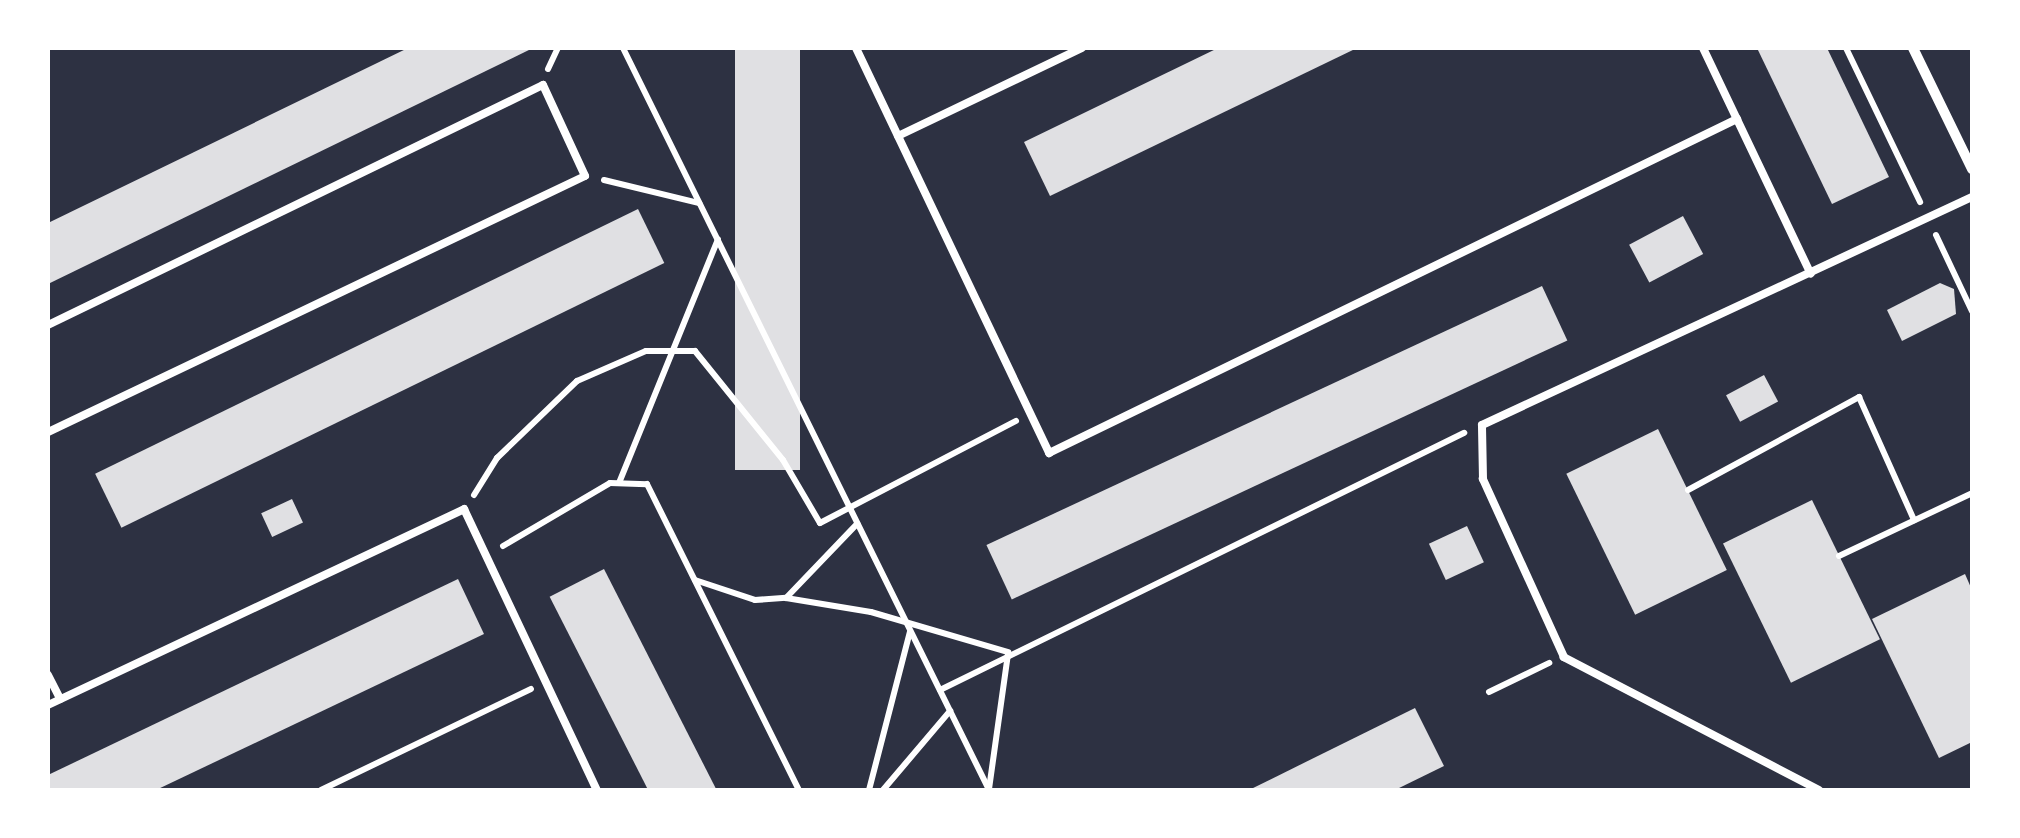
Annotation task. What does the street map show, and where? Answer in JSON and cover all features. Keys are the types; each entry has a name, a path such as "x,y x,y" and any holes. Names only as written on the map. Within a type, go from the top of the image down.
{"street":[{"path":"1913,48 1972,170"}],"lane":[{"path":"856,48 1050,453 1737,119"},
{"path":"898,136 1082,48"},
{"path":"1704,48 1812,274"},
{"path":"48,326 542,85 585,176 48,432"},
{"path":"1819,790 1564,656 1483,478 1482,425 1930,221 1972,197"},
{"path":"48,705 464,510 596,790"},
{"path":"48,675 60,699"}],"path":[{"path":"623,48 989,790"},
{"path":"1846,48 1972,311"},
{"path":"585,176 700,204"},
{"path":"619,483 718,239"},
{"path":"464,510 497,458 577,382 646,351 696,352 735,396 820,523 1030,413"},
{"path":"1688,490 1859,397 1914,520"},
{"path":"940,690 1482,425"},
{"path":"486,555 619,483 648,484 800,790"},
{"path":"1839,556 1972,493"},
{"path":"786,598 842,547 858,523"},
{"path":"695,580 754,600 786,598 906,620 1009,653"},
{"path":"869,790 910,630"},
{"path":"989,790 1009,653"},
{"path":"1489,692 1564,656"},
{"path":"321,790 546,682"},
{"path":"883,790 950,710"}],"building":[{"path":"408,48 533,48 48,284 48,223"},
{"path":"735,48 800,48 800,470 735,470"},
{"path":"1218,48 1357,48 1050,196 1024,142"},
{"path":"1757,48 1827,48 1889,177 1832,204"},
{"path":"638,209 664,263 121,528 95,474"},
{"path":"1683,216 1703,254 1649,283 1629,245"},
{"path":"1940,283 1954,289 1956,314 1902,341 1887,310"},
{"path":"1542,286 1567,340 1012,599 986,545"},
{"path":"1764,375 1778,401 1740,422 1726,395"},
{"path":"1658,429 1727,570 1635,615 1566,474"},
{"path":"292,499 303,523 272,537 261,513"},
{"path":"1812,500 1880,639 1791,683 1723,543"},
{"path":"1467,526 1484,562 1446,580 1429,544"},
{"path":"604,569 717,790 648,790 550,597"},
{"path":"1965,574 1972,590 1972,742 1939,758 1872,619"},
{"path":"458,579 484,634 156,790 48,790 48,775"},
{"path":"1415,708 1444,766 1395,790 1249,790"}]}
